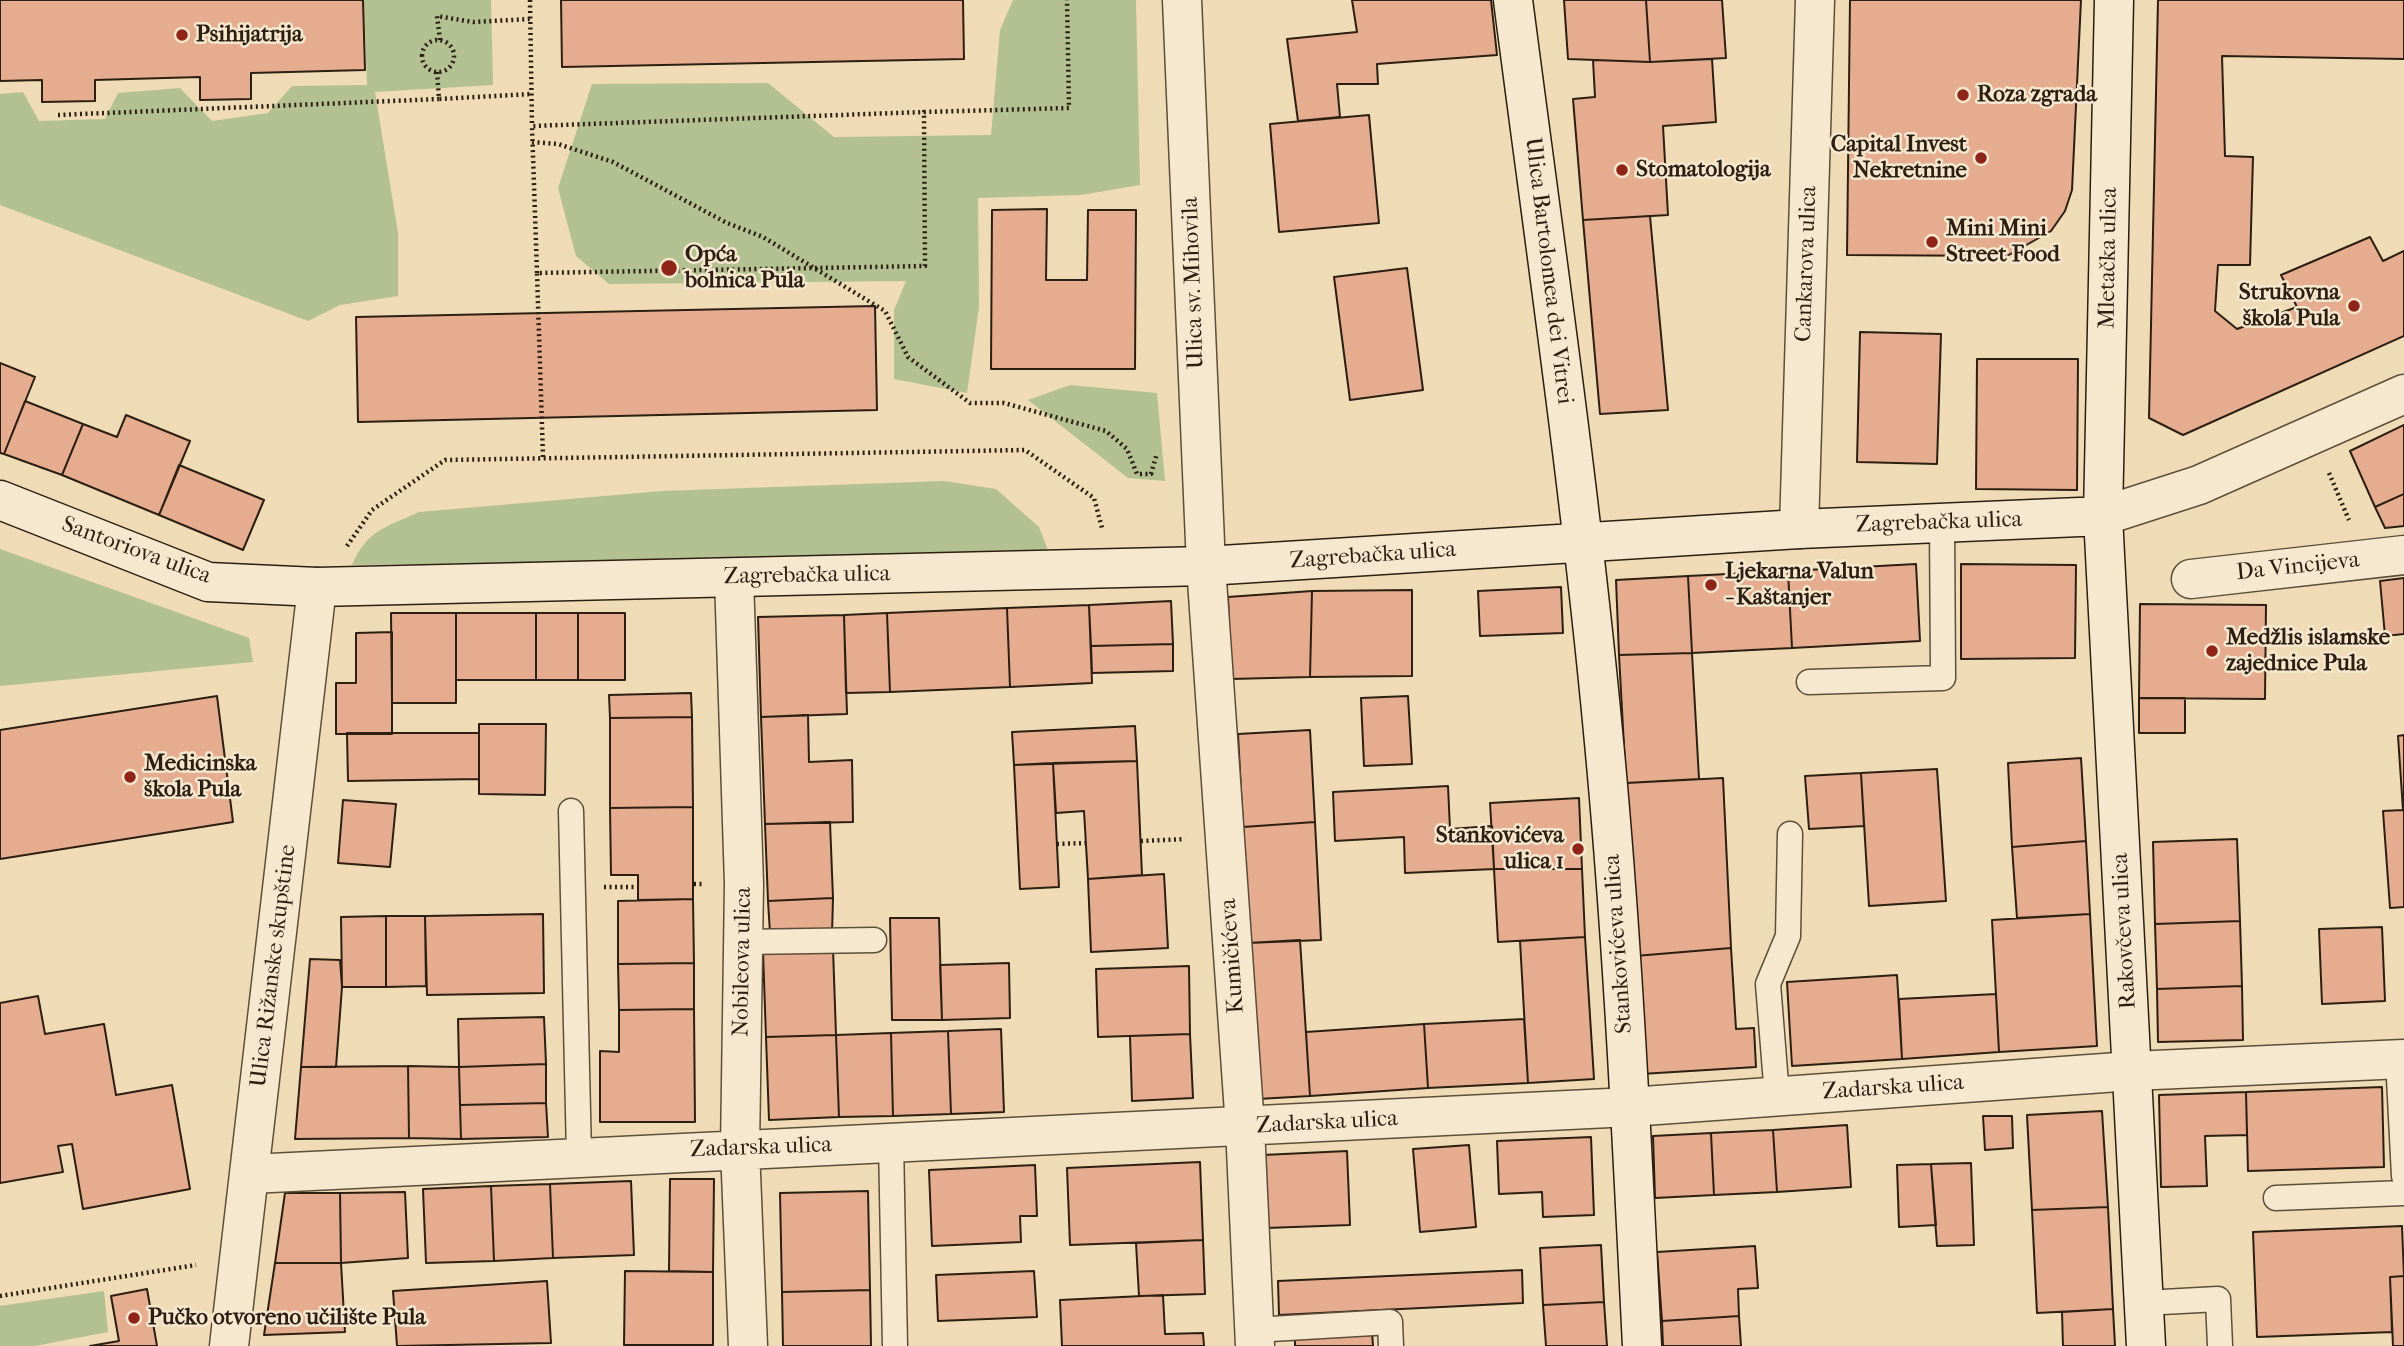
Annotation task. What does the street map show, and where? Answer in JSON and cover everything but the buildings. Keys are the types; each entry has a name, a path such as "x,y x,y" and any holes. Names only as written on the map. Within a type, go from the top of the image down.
{"street":[{"name":"Ulica sv. Mihovila","path":"1182,0 1206,566"},
{"name":"Ulica Bartolomea dei Vitrei","path":"1513,0 1583,542"},
{"name":"Cankarova ulica","path":"1799,528 1815,0"},
{"name":"Mletačka ulica","path":"2103,516 2115,0"},
{"name":"Zagrebačka ulica","path":"317,587 1114,570 1799,528 2103,516 2199,485 2404,394"},
{"name":"Santoriova ulica","path":"0,499 208,582 317,587"},
{"name":"Rakovčeva ulica","path":"2103,516 2146,1346"},
{"name":"Stankovićeva ulica","path":"1583,542 1605,744 1630,1107 1642,1346"},
{"name":"Da Vincijeva","path":"2191,579 2404,555"},
{"name":"Kumičićeva","path":"1206,566 1245,1127 1255,1338"},
{"name":"Nobileova ulica","path":"734,578 743,942 740,1149 748,1346"},
{"name":"Ulica Rižanske skupštine","path":"229,1346 317,587"},
{"name":"Zadarska ulica","path":"250,1174 579,1155 1245,1127 1630,1107 2132,1071 2401,1059"}],"lane":[{"path":"1809,682 1943,678 1942,523"},
{"path":"571,811 579,1155"},
{"path":"1777,1096 1768,984 1787,936 1790,834"},
{"path":"743,942 874,940"},
{"path":"2401,1059 2404,1176"},
{"path":"891,1142 895,1346"},
{"path":"2276,1198 2404,1192"},
{"path":"2144,1303 2218,1299 2220,1346"},
{"path":"1255,1338 1390,1322 1391,1346"}],"path":[{"path":"530,0 543,457"},
{"path":"532,126 1069,108 1067,0"},
{"path":"440,40 426,44 422,54 427,68 436,72 447,69 453,60 452,49 440,40 437,16 473,22 530,19"},
{"path":"436,72 439,99"},
{"path":"58,115 531,93"},
{"path":"537,273 925,265 924,112"},
{"path":"532,142 558,144 613,162 726,223 763,237 808,267 884,311 908,357 970,403 1004,403 1106,431 1127,449 1137,474 1151,474 1158,450"},
{"path":"2313,434 2365,560"},
{"path":"317,587 372,510 445,460 543,457 1025,450 1094,498 1114,570"},
{"path":"1057,845 1086,843"},
{"path":"0,1296 240,1259"}],"green space":[{"path":"364,0 491,0 493,85 375,92 398,233 398,296 340,305 308,321 0,205 0,94 23,92 39,121 105,119 118,93 180,88 212,121 268,113 292,86 367,85"},
{"path":"1013,0 1136,0 1140,185 1081,195 978,198 979,307 967,393 894,379 894,310 906,281 609,284 576,256 558,188 592,84 768,83 834,137 991,135 1000,30"},
{"path":"1070,385 1157,393 1165,481 1128,478 1028,400"},
{"path":"944,481 996,489 1039,527 1050,555 352,565 371,537 387,526 419,512 662,491"},
{"path":"0,549 249,638 253,662 0,686"},
{"path":"104,1291 108,1332 35,1346 0,1346 0,1306"}],"place":[{"name":"Psihijatrija","path":"182,35"},
{"name":"Roza zgrada","path":"1963,95"},
{"name":"Capital Invest Nekretnine","path":"1981,158"},
{"name":"Stomatologija","path":"1622,170"},
{"name":"Mini Mini Street Food","path":"1932,242"},
{"name":"Opća bolnica Pula","path":"669,268"},
{"name":"Strukovna škola Pula","path":"2354,306"},
{"name":"Ljekarna Valun - Kaštanjer","path":"1711,585"},
{"name":"Medžlis islamske zajednice Pula","path":"2212,651"},
{"name":"Medicinska škola Pula","path":"130,777"},
{"name":"Stankovićeva ulica 1","path":"1578,849"},
{"name":"Pučko otvoreno učilište Pula","path":"134,1318"}]}
